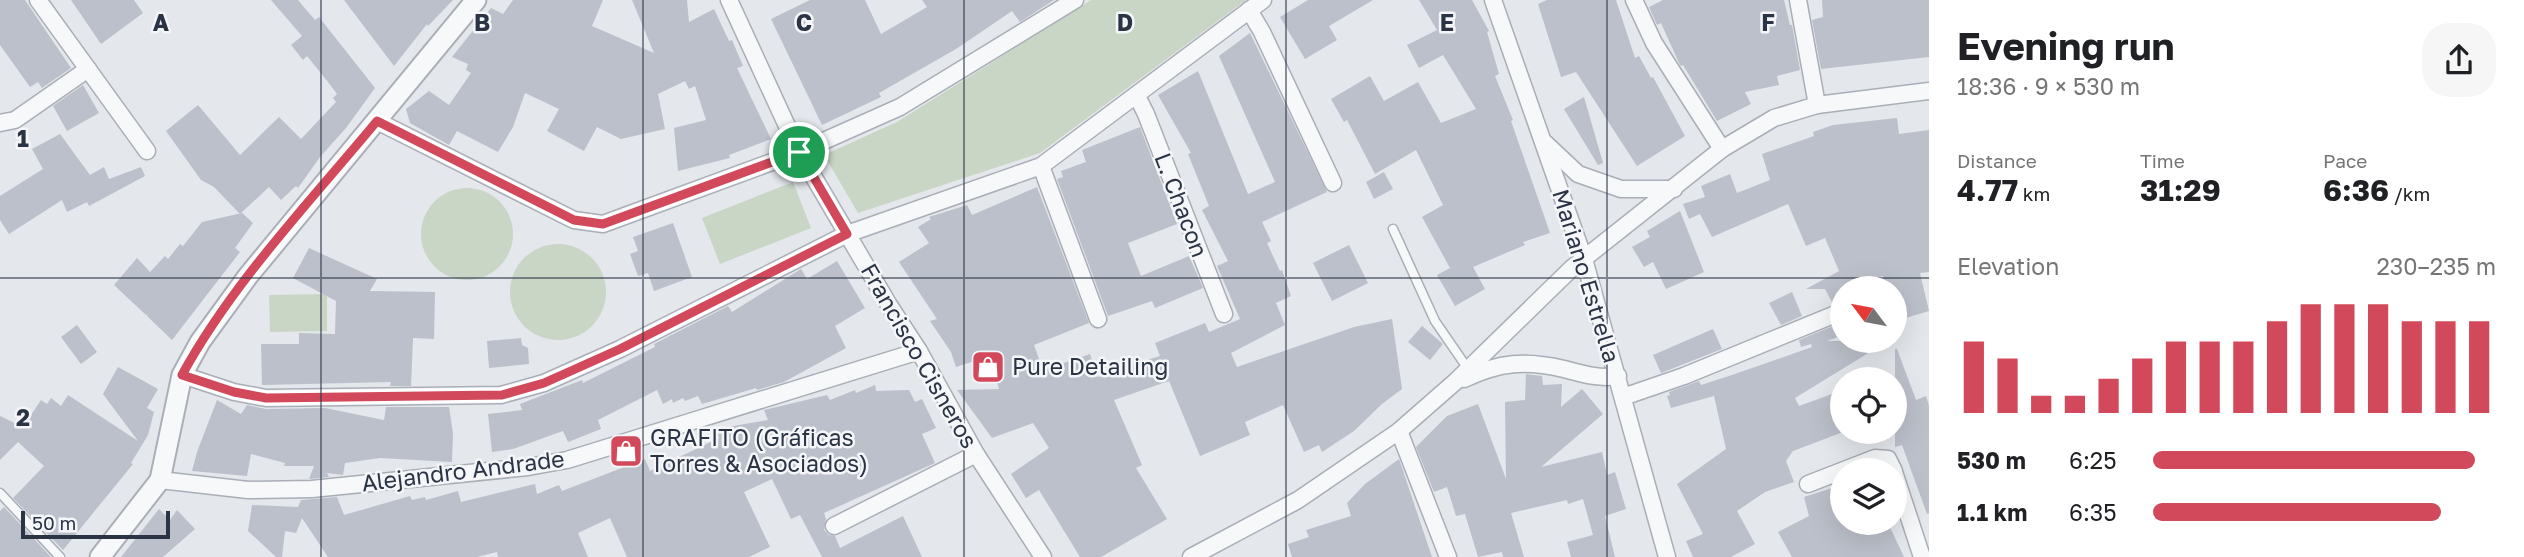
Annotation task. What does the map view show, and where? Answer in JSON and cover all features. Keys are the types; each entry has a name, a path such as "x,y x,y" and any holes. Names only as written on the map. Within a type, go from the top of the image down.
{"street":[{"path":"38,0 147,151"},
{"path":"100,557 160,480 182,375 200,342 248,276 476,0"},
{"name":"Francisco Cisneros","path":"729,0 799,152 919,351 976,454 1043,557"},
{"path":"182,375 234,392 266,398 502,395 544,383 620,349 847,234 1041,166 1263,0"},
{"name":"Mariano Estrella","path":"1493,0 1584,259 1667,557"},
{"path":"1634,0 1654,43 1722,149"},
{"path":"1798,0 1817,105"},
{"path":"377,121 574,220 603,224 799,152 900,107 1068,2"},
{"path":"1249,10 1333,183"},
{"path":"0,123 15,120 88,69"},
{"path":"1191,557 1298,500 1399,430 1455,383 1584,259 1722,149 1774,118 1817,105 1929,91"},
{"name":"L. Chacon","path":"1137,96 1224,314"},
{"path":"1542,141 1578,174 1621,189 1674,189"},
{"path":"1041,166 1098,319"},
{"path":"1623,397 1684,376 1830,316"},
{"name":"Alejandro Andrade","path":"160,480 248,490 312,489 528,467 580,456 919,351"},
{"path":"1455,383 1489,368 1525,363 1602,379 1618,376"},
{"path":"1399,430 1448,557"},
{"path":"834,526 976,454"},
{"path":"1808,484 1830,475"},
{"path":"1907,512 1922,557"}],"lane":[{"path":"1393,229 1435,321 1468,369"},
{"path":"0,493 60,557"}],"green space":[{"path":"1091,0 1246,0 1040,153 858,213 824,155 897,122"},
{"path":"793,182 811,228 720,264 702,218"},
{"path":"467,188 485,191 500,201 510,216 513,234 510,252 500,267 485,277 467,280 449,277 434,267 424,252 421,234 424,216 434,201 449,191"},
{"path":"558,244 576,248 592,258 602,274 606,292 602,310 592,326 576,336 558,340 540,336 524,326 514,310 510,292 514,274 524,258 540,248"},
{"path":"327,294 327,331 270,332 269,295"}],"building":[{"path":"0,0 25,0 71,68 42,88 38,82 30,87 0,45"},
{"path":"71,0 134,0 143,13 101,44"},
{"path":"271,0 298,0 315,20 319,17 375,88 298,188 296,186 281,200 269,187 240,214 214,187 201,180 166,131 198,105 240,155 279,117 301,139 336,102 333,98 337,94 328,82 307,56 303,60 291,45 302,36"},
{"path":"344,0 453,0 428,26 427,24 394,66"},
{"path":"513,0 603,0 592,26 654,53 632,0 687,0 689,22 714,9 729,41 732,40 743,66 737,68 771,139 729,155 730,158 678,171 674,128 706,120 695,86 689,89 685,81 658,94 665,129 621,139 597,127 584,151 547,131 559,109 525,93 513,127 498,152 457,131 449,145 410,123 406,109 429,91 449,105 471,73 466,70 468,64 452,57 491,8 503,14"},
{"path":"810,0 865,0 881,34 927,7 922,0 1054,0 1020,22 1012,11 956,49 879,93 881,97 822,125 771,19"},
{"path":"1308,0 1373,0 1329,26 1337,40 1305,59 1280,17"},
{"path":"1419,0 1472,0 1489,31 1487,32 1499,74 1495,76 1513,120 1511,121 1550,233 1523,242 1525,245 1473,267 1485,289 1455,306 1437,275 1450,268 1422,217 1443,205 1416,150 1375,174 1347,120 1344,122 1331,99 1370,76 1384,101 1418,82 1441,123 1476,109 1443,55 1419,68 1407,45 1437,30"},
{"path":"1547,0 1616,0 1635,58 1639,56 1651,78 1653,77 1685,136 1637,166 1576,72 1561,77 1538,4"},
{"path":"1663,0 1784,0 1792,25 1800,70 1777,76 1779,85 1745,92 1751,104 1717,121 1683,65 1679,63 1661,23 1657,25 1649,7"},
{"path":"1822,0 1929,0 1929,57 1821,69 1812,20 1823,17"},
{"path":"1250,33 1327,192 1262,222 1271,241 1267,243 1280,271 1282,270 1291,296 1276,303 1285,325 1231,353 1237,367 1354,327 1392,319 1402,389 1354,431 1322,452 1319,445 1304,452 1283,405 1245,422 1250,435 1200,456 1169,381 1114,400 1142,465 1136,468 1167,519 1101,557 1080,557 1039,490 1026,498 1011,474 1049,448 1033,423 992,438 957,390 999,389 990,356 956,367 951,352 930,321 937,319 899,262 929,243 918,227 931,219 929,217 967,205 972,215 1037,187 1089,323 1034,345 1043,370 1090,354 1097,377 1132,369 1131,365 1160,356 1155,343 1205,323 1209,332 1240,319 1217,266 1228,261 1202,210 1209,206 1188,154 1191,153 1158,95 1198,71 1248,194 1275,182 1219,56"},
{"path":"83,85 99,113 67,131 53,106"},
{"path":"1584,97 1603,163 1598,165 1564,109"},
{"path":"1897,118 1899,134 1929,130 1929,272 1920,273 1929,311 1908,317 1908,276 1830,276 1830,298 1825,289 1806,289 1839,271 1825,238 1806,246 1788,204 1712,237 1700,214 1689,219 1683,204 1705,197 1701,186 1730,174 1737,193 1770,180 1762,154 1814,136 1813,132 1833,125"},
{"path":"1140,127 1177,224 1128,243 1141,276 1189,256 1203,288 1155,308 1152,301 1108,316 1057,179 1063,177 1061,171 1086,162 1082,150"},
{"path":"60,134 90,175 104,167 109,179 141,167 145,176 89,206 87,202 67,212 62,200 9,234 0,220 0,196 43,169 32,149"},
{"path":"1384,172 1393,189 1374,199 1366,182"},
{"path":"1680,211 1704,272 1666,289 1653,262 1644,267 1632,247 1650,237 1647,231"},
{"path":"242,213 253,223 235,248 240,252 172,340 148,314 114,285 137,258 150,272 165,256 168,259 180,244 183,246 202,222"},
{"path":"673,223 692,277 654,291 648,273 638,276 630,254 638,251 633,237"},
{"path":"1349,245 1368,283 1332,301 1313,263"},
{"path":"309,248 377,279 370,291 435,292 434,339 413,338 411,386 390,386 391,382 262,385 261,344 299,344 299,333 335,334 336,301 293,278"},
{"path":"837,261 865,308 835,326 846,348 784,382 757,390 756,388 702,404 698,396 685,401 683,398 673,403 672,399 663,404 657,390 598,420 601,429 568,442 563,431 513,449 492,452 488,414 522,410 520,404 582,380 583,383 728,306 732,312 801,269 807,279"},
{"path":"1792,292 1802,316 1781,325 1769,303"},
{"path":"77,325 97,352 81,364 61,337"},
{"path":"1422,326 1443,344 1430,360 1408,342"},
{"path":"1830,327 1830,340 1827,341 1830,341 1830,354 1867,354 1846,367 1830,367 1830,377 1795,398 1799,406 1830,395 1830,437 1793,451 1786,461 1794,482 1765,492 1737,511 1755,544 1731,557 1693,557 1686,541 1703,534 1677,484 1726,449 1714,396 1671,408 1667,396 1670,395 1669,392 1699,381 1701,385 1812,347 1811,344 1801,347 1799,340"},
{"path":"1713,329 1722,349 1661,373 1653,355"},
{"path":"521,338 522,345 528,348 529,364 489,368 487,341"},
{"path":"1895,354 1899,354 1904,367 1895,367"},
{"path":"118,367 158,389 147,408 154,412 148,435 131,463 133,464 63,550 13,498 44,466 18,442 0,460 0,416 23,427 41,400 47,404 51,398 61,406 68,395 138,441 103,394"},
{"path":"1526,374 1542,376 1543,385 1562,384 1561,407 1582,389 1603,414 1541,467 1602,452 1607,475 1615,472 1626,509 1605,516 1615,557 1571,557 1567,542 1593,535 1583,499 1511,513 1524,557 1503,557 1502,552 1478,557 1465,514 1456,516 1447,487 1434,492 1416,447 1447,416 1478,404 1506,479 1505,402 1525,400"},
{"path":"1907,376 1916,400 1926,396 1929,406 1927,514 1902,445 1895,447 1895,444 1907,444"},
{"path":"875,385 876,391 909,390 915,402 922,399 936,428 922,434 935,463 824,513 824,530 835,536 840,548 903,516 922,557 822,557 800,515 791,519 772,479 744,492 770,547 749,557 627,557 610,518 578,533 588,557 498,557 497,552 477,557 328,557 302,518 296,533 285,531 282,557 276,557 248,531 252,505 298,507 301,500 337,497 344,515 410,496 412,500 425,497 426,500 458,491 461,502 535,484 537,494 559,485 562,491 645,459 650,471 719,438 715,429 768,420 764,410 827,395 830,400"},
{"path":"217,400 241,414 247,405 266,409 325,408 384,420 386,407 449,407 453,433 452,462 380,458 345,463 343,475 327,473 329,477 309,479 314,466 284,466 285,463 251,454 247,476 192,471"},
{"path":"1399,459 1432,557 1292,557 1288,544 1309,537 1306,530 1351,516 1347,503 1365,484"},
{"path":"1830,489 1830,535 1894,535 1904,557 1792,557 1778,532 1809,516 1804,497"},
{"path":"4,507 51,557 0,557 0,511"},
{"path":"159,509 170,520 177,510 195,529 163,557 121,557"}],"place":[{"name":"Pure Detailing","path":"988,367"},
{"name":"GRAFITO (Gráficas Torres & Asociados)","path":"626,451"}],"route":[{"path":"377,121 574,220 603,224 799,152 847,234 620,349 544,383 502,395 266,398 234,392 182,375 200,342 248,276 377,121"}]}
